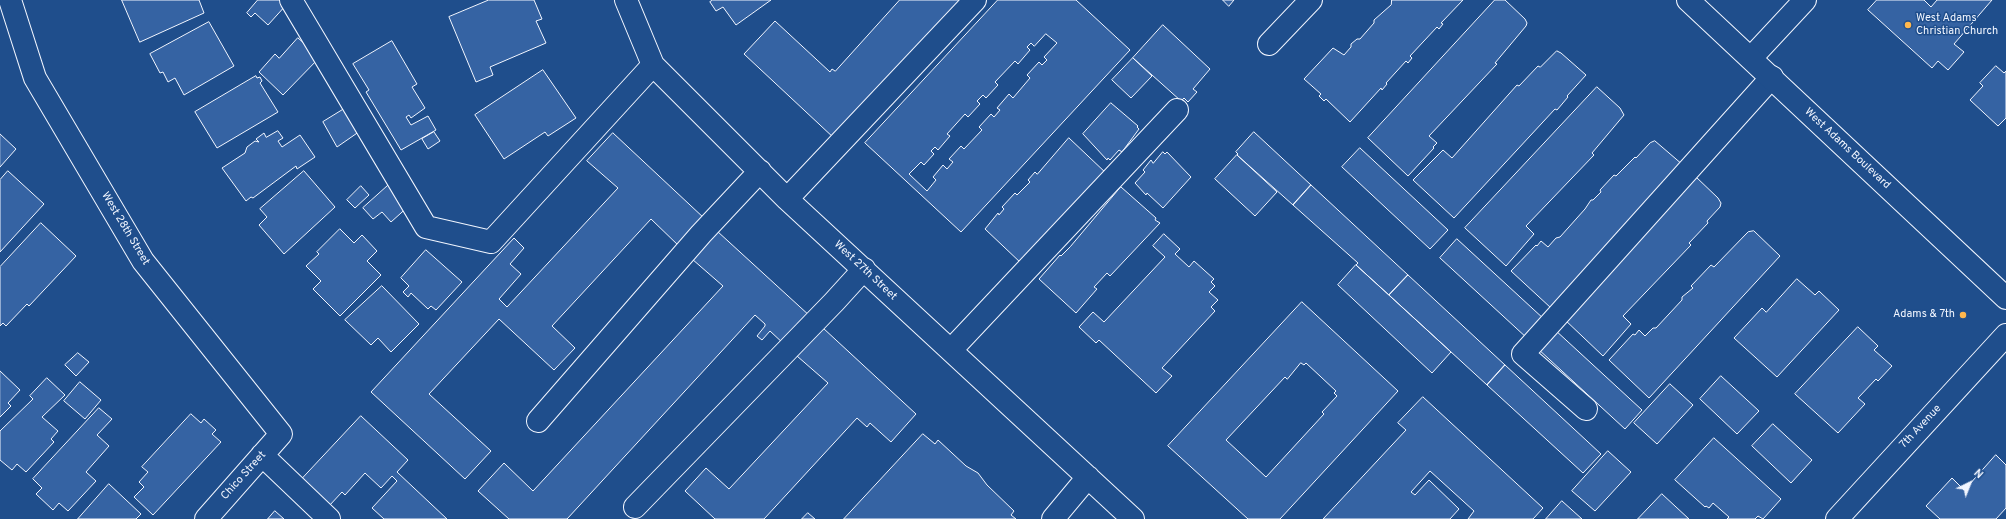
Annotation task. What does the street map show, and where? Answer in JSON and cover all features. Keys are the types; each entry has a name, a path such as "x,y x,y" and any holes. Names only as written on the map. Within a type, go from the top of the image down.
{"street":[{"name":"West 28th Street","path":"10,0 35,78 143,261 281,434"},
{"path":"291,0 426,227 491,242 653,65"},
{"name":"West 27th Street","path":"626,0 653,65 787,199 1133,519"},
{"path":"787,199 975,0"},
{"path":"1269,44 1311,0"},
{"name":"West Adams Boulevard","path":"1688,0 1772,77 2006,298"},
{"path":"1751,58 1805,0"},
{"path":"1586,409 1523,354 1772,77"},
{"path":"951,350 1177,110"},
{"path":"538,422 701,234 760,171"},
{"path":"636,507 864,270"},
{"name":"7th Avenue","path":"1837,519 2006,335"},
{"name":"Chico Street","path":"206,519 281,434"},
{"path":"262,455 329,519"},
{"path":"1053,519 1088,477"}],"building":[{"path":"122,0 199,0 204,13 140,42"},
{"path":"258,0 283,0 287,4 268,25 255,13 251,17 247,13"},
{"path":"489,0 534,0 542,19 536,21 546,43 490,67 493,75 476,82 449,17"},
{"path":"713,0 771,0 736,25 723,7 716,11 710,2"},
{"path":"900,0 963,0 835,139 744,54 775,21 830,72 832,69 835,71"},
{"path":"998,0 1076,0 1130,50 961,232 865,143","holes":["1046,34 1057,43 1044,57 1047,60 1042,65 1039,62 1027,75 1030,78 1013,98 1009,94 997,108 1000,110 994,117 991,114 979,127 982,130 964,149 961,146 949,159 953,162 947,169 943,165 933,177 936,180 927,191 909,174 921,162 924,165 934,154 931,151 935,147 938,150 950,136 947,134 965,114 968,117 980,104 977,101 983,95 986,98 998,85 995,82 1015,61 1018,64 1030,50 1027,47 1031,43 1034,46"]},
{"path":"1223,0 1234,0 1229,6"},
{"path":"1392,0 1463,0 1441,23 1443,24 1439,29 1437,27 1410,56 1412,58 1408,63 1406,61 1386,83 1387,84 1382,90 1381,88 1350,122 1326,99 1324,101 1319,96 1321,94 1304,79 1333,48 1344,55 1351,47 1351,44 1357,39 1360,39 1374,23 1374,20 1391,5"},
{"path":"1495,0 1505,0 1525,19 1527,23 1526,26 1495,63 1497,64 1429,136 1437,143 1408,176 1368,138"},
{"path":"1877,0 1924,0 1931,7 1937,0 1992,0 1954,44 1964,52 1948,70 1938,61 1932,68 1868,10"},
{"path":"209,22 234,66 184,95 175,78 168,82 163,72 160,73 150,54"},
{"path":"1163,25 1210,69 1193,89 1197,92 1188,102 1184,98 1181,101 1133,58"},
{"path":"298,38 320,57 283,95 259,72 275,54 279,58"},
{"path":"392,41 417,84 412,87 425,108 411,118 409,115 406,117 411,125 428,116 436,130 401,150 366,92 369,90 353,64"},
{"path":"1557,51 1586,75 1567,96 1568,97 1557,110 1555,109 1454,218 1413,180 1443,150 1452,158 1517,85 1519,86 1538,66 1540,67"},
{"path":"1133,58 1152,76 1131,98 1112,80"},
{"path":"1996,66 2004,73 2006,71 2006,118 1998,126 1970,100 1983,86 1980,83"},
{"path":"543,70 576,118 548,136 545,132 504,159 475,115"},
{"path":"256,76 257,78 260,77 262,81 260,83 278,112 217,148 195,112"},
{"path":"1597,87 1620,108 1624,115 1592,153 1594,155 1526,226 1534,234 1506,266 1465,228"},
{"path":"1111,103 1138,126 1137,127 1139,129 1122,152 1119,150 1110,160 1108,158 1107,160 1083,134"},
{"path":"349,106 363,129 337,147 323,122"},
{"path":"278,131 283,138 278,141 282,147 300,135 315,157 297,169 296,166 253,198 251,197 246,201 222,168 245,153 247,147 255,141 259,142 256,139 264,133 266,137"},
{"path":"434,132 440,141 428,149 422,139"},
{"path":"1254,132 1311,185 1293,205 1237,155 1238,154 1236,152"},
{"path":"613,133 705,219 680,247 651,219 552,326 575,348 554,370 499,319 429,394 491,451 465,479 371,392 514,238 524,248 510,264 521,274 499,299 507,307 618,188 587,161"},
{"path":"0,134 16,149 0,167"},
{"path":"1069,138 1107,174 1022,264 985,229 998,213 999,215 1004,209 1002,207 1015,193 1017,195 1030,182 1028,180 1035,172 1037,174"},
{"path":"1655,141 1683,165 1551,308 1511,271 1541,241 1548,247 1556,238 1560,237 1591,200 1593,200 1601,192 1600,190 1614,175 1616,176 1650,143"},
{"path":"1360,148 1448,230 1430,249 1342,167"},
{"path":"1163,152 1165,154 1167,152 1191,177 1163,208 1147,193 1146,195 1135,183 1145,172 1143,170 1151,160 1153,163"},
{"path":"1237,155 1277,192 1255,216 1215,179"},
{"path":"8,171 44,204 0,252 0,180"},
{"path":"304,171 335,207 284,254 259,225 267,217 260,209"},
{"path":"1695,176 1718,198 1721,203 1720,207 1707,221 1708,223 1689,243 1691,245 1623,316 1631,324 1603,356 1563,318"},
{"path":"392,182 411,204 391,222 382,212 373,219 363,208"},
{"path":"1311,185 1408,275 1389,295 1356,265 1358,263 1293,205"},
{"path":"361,186 369,195 355,208 347,200"},
{"path":"1121,187 1160,223 1110,276 1107,273 1094,287 1097,289 1076,313 1039,279 1060,255 1061,256 1070,247"},
{"path":"41,223 76,256 29,306 27,304 6,326 3,323 0,326 0,267"},
{"path":"340,229 354,243 362,235 377,251 367,261 381,275 340,316 313,289 321,281 306,266 319,254 317,252"},
{"path":"717,231 811,317 785,345 770,331 762,340 757,336 765,324 755,315 567,519 509,519 478,491 504,463 533,491 723,286 692,259"},
{"path":"1754,231 1780,256 1649,398 1609,360 1633,334 1635,335 1639,330 1645,336 1653,328 1656,328 1682,300 1682,297 1693,288 1691,286 1711,265 1714,267 1748,232"},
{"path":"1164,234 1180,249 1175,254 1189,267 1194,261 1214,279 1211,282 1215,286 1209,292 1218,300 1211,307 1215,311 1162,368 1172,376 1156,393 1099,340 1096,343 1079,327 1093,312 1104,322 1165,257 1153,246"},
{"path":"1457,239 1545,320 1528,339 1440,258"},
{"path":"426,250 462,282 436,310 431,306 428,309 411,293 408,297 403,292 409,286 401,278"},
{"path":"1356,265 1451,352 1432,373 1338,285"},
{"path":"1408,275 1505,365 1487,385 1389,295"},
{"path":"1797,279 1815,295 1819,291 1839,310 1777,377 1734,338 1762,308 1766,312"},
{"path":"382,286 419,324 391,352 378,338 371,345 345,320"},
{"path":"1302,302 1398,391 1280,519 1248,519 1168,446","holes":["1301,363 1304,365 1306,363 1336,391 1334,393 1337,396 1322,412 1324,414 1266,477 1226,440 1285,377 1287,379"]},
{"path":"1858,327 1878,346 1874,350 1892,366 1878,381 1876,379 1858,398 1865,404 1838,433 1795,394"},
{"path":"823,328 916,414 891,442 870,423 867,427 857,418 764,519 715,519 685,491 706,468 729,489 828,383 797,356"},
{"path":"1554,329 1642,410 1625,429 1537,348"},
{"path":"78,353 89,362 76,376 65,365"},
{"path":"1505,365 1601,454 1583,473 1487,385"},
{"path":"0,371 20,390 8,403 11,406 0,417"},
{"path":"1721,376 1759,411 1737,434 1700,399"},
{"path":"47,378 65,395 42,417 58,431 51,439 54,442 26,472 17,464 12,470 0,460 0,431 33,399 30,396"},
{"path":"80,382 101,400 85,419 64,401"},
{"path":"1670,384 1693,405 1657,444 1634,423"},
{"path":"1423,397 1543,508 1533,519 1468,519 1474,511 1430,471 1411,492 1415,495 1429,480 1459,509 1450,519 1323,519 1406,430 1398,423"},
{"path":"99,408 112,419 97,435 109,446 86,472 96,481 68,511 59,503 53,510 36,494 42,488 33,479"},
{"path":"191,414 201,423 204,419 216,430 212,434 221,442 153,515 134,497 144,487 139,482 148,472 142,467"},
{"path":"361,416 408,460 397,472 447,519 384,519 372,508 397,481 392,476 381,488 365,473 345,495 342,492 329,506 302,479"},
{"path":"1773,424 1812,460 1791,483 1752,446"},
{"path":"923,434 935,444 938,440 966,466 978,473 987,485 1014,511 1011,515 1016,519 844,519"},
{"path":"1714,438 1781,499 1763,519 1758,516 1755,519 1727,519 1729,517 1713,503 1709,508 1706,506 1705,507 1675,480"},
{"path":"1608,451 1631,472 1595,511 1572,491"},
{"path":"1996,455 2006,465 2006,508 1996,519 1940,519 1926,506 1952,478 1964,490"},
{"path":"109,484 141,514 136,519 78,519"},
{"path":"1662,494 1689,519 1638,519"},
{"path":"1562,501 1582,519 1546,519"},
{"path":"275,511 284,519 268,519"},
{"path":"808,513 815,519 802,519"}],"place":[{"name":"West Adams Christian Church","path":"1908,25"},
{"name":"Adams & 7th","path":"1963,315"}]}
